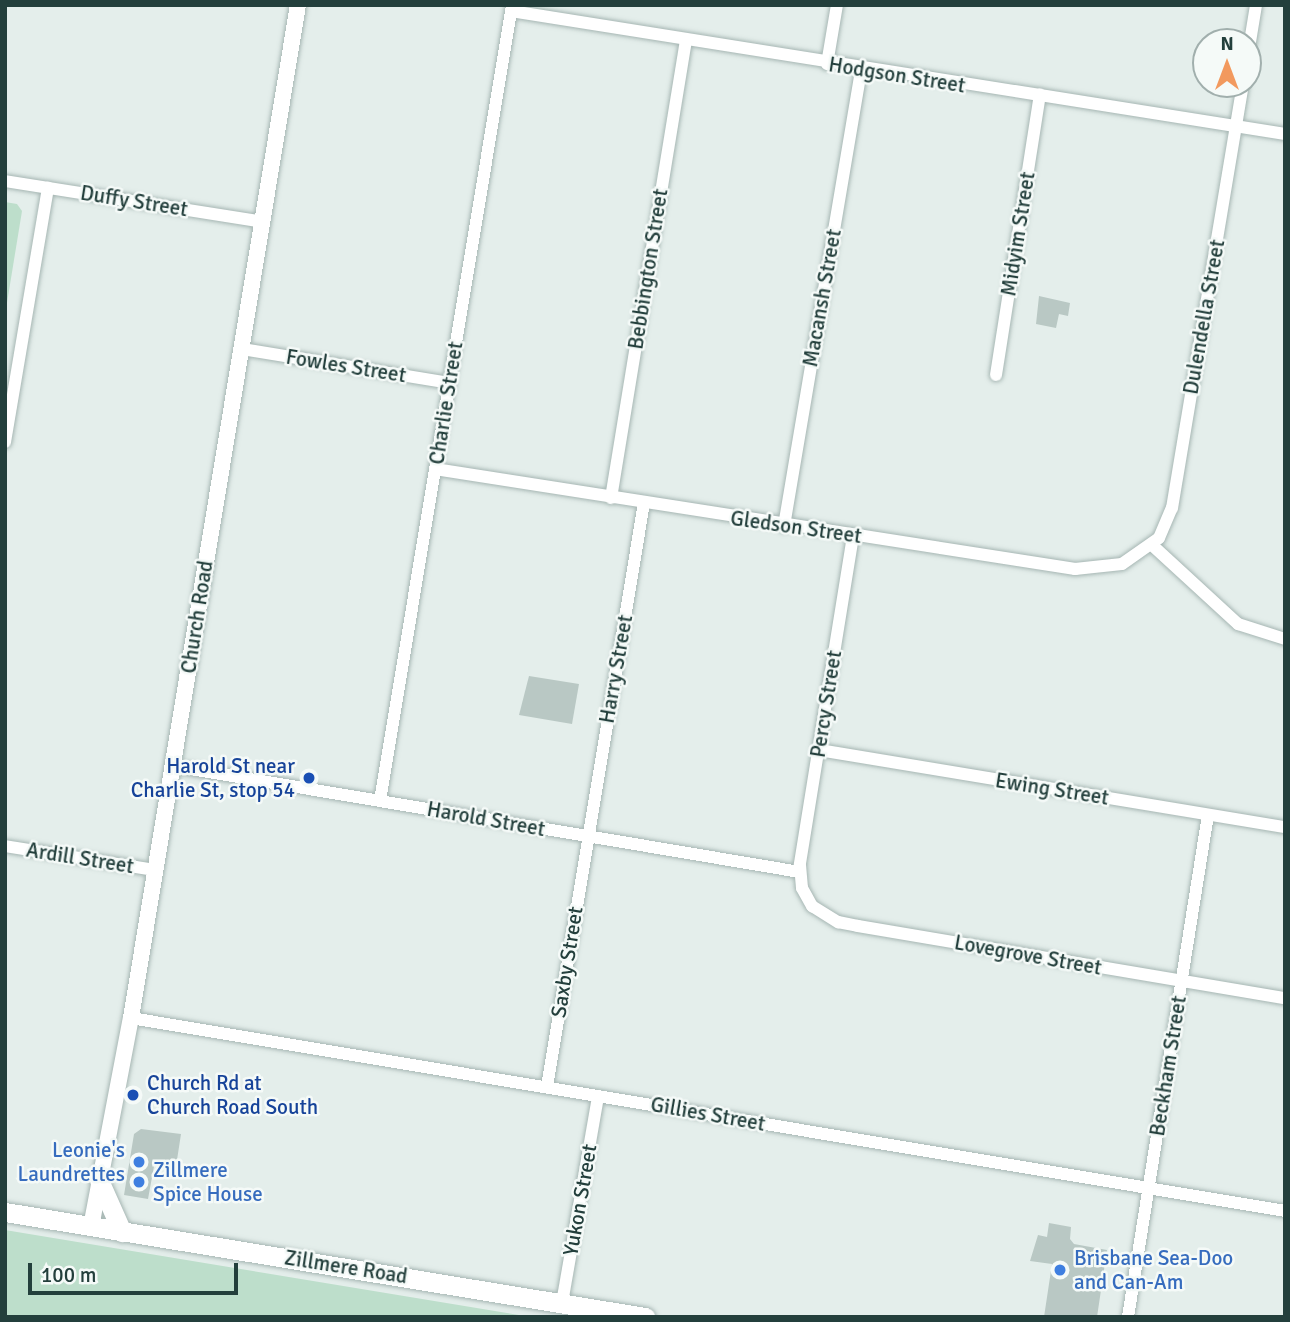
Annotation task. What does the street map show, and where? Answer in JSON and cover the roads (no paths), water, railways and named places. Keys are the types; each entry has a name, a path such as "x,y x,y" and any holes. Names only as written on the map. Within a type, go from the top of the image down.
{"main road":[{"path":"99,1180 122,1232"},
{"name":"Zillmere Road","path":"5,1212 645,1317"}],"street":[{"name":"Church Road","path":"91,1227 131,1018 298,5"},
{"path":"827,64 837,5"},
{"path":"1252,28 1256,5"},
{"name":"Hodgson Street","path":"511,8 827,64 1040,94 1285,134"},
{"name":"Charlie Street","path":"380,801 511,8"},
{"name":"Bebbington Street","path":"611,498 686,40"},
{"name":"Macansh Street","path":"784,526 861,69"},
{"name":"Midyim Street","path":"996,375 1040,94"},
{"name":"Dulendella Street","path":"1152,545 1164,530 1174,497 1241,98"},
{"name":"Duffy Street","path":"5,181 263,222"},
{"path":"5,442 9,398 48,188"},
{"name":"Fowles Street","path":"242,349 449,383"},
{"name":"Gledson Street","path":"435,469 784,526 1087,570 1122,564 1152,545"},
{"name":"Harry Street","path":"588,836 644,503"},
{"name":"Percy Street","path":"800,872 853,536"},
{"path":"1152,545 1238,624 1285,639"},
{"name":"Ewing Street","path":"819,750 1285,827"},
{"name":"Harold Street","path":"173,766 800,872"},
{"name":"Beckham Street","path":"1128,1317 1208,814"},
{"name":"Saxby Street","path":"547,1087 588,836"},
{"name":"Ardill Street","path":"5,846 155,870"},
{"name":"Lovegrove Street","path":"800,872 807,900 838,922 1285,998"},
{"name":"Gillies Street","path":"131,1018 1285,1211"},
{"name":"Yukon Street","path":"562,1303 598,1096"}],"place":[{"name":"Harold St near Charlie St, stop 54","path":"309,778"},
{"name":"Church Rd at Church Road South","path":"133,1095"},
{"name":"Leonie's Laundrettes","path":"139,1162"},
{"name":"Zillmere Spice House","path":"139,1182"},
{"name":"Brisbane Sea-Doo and Can-Am","path":"1060,1270"}]}
